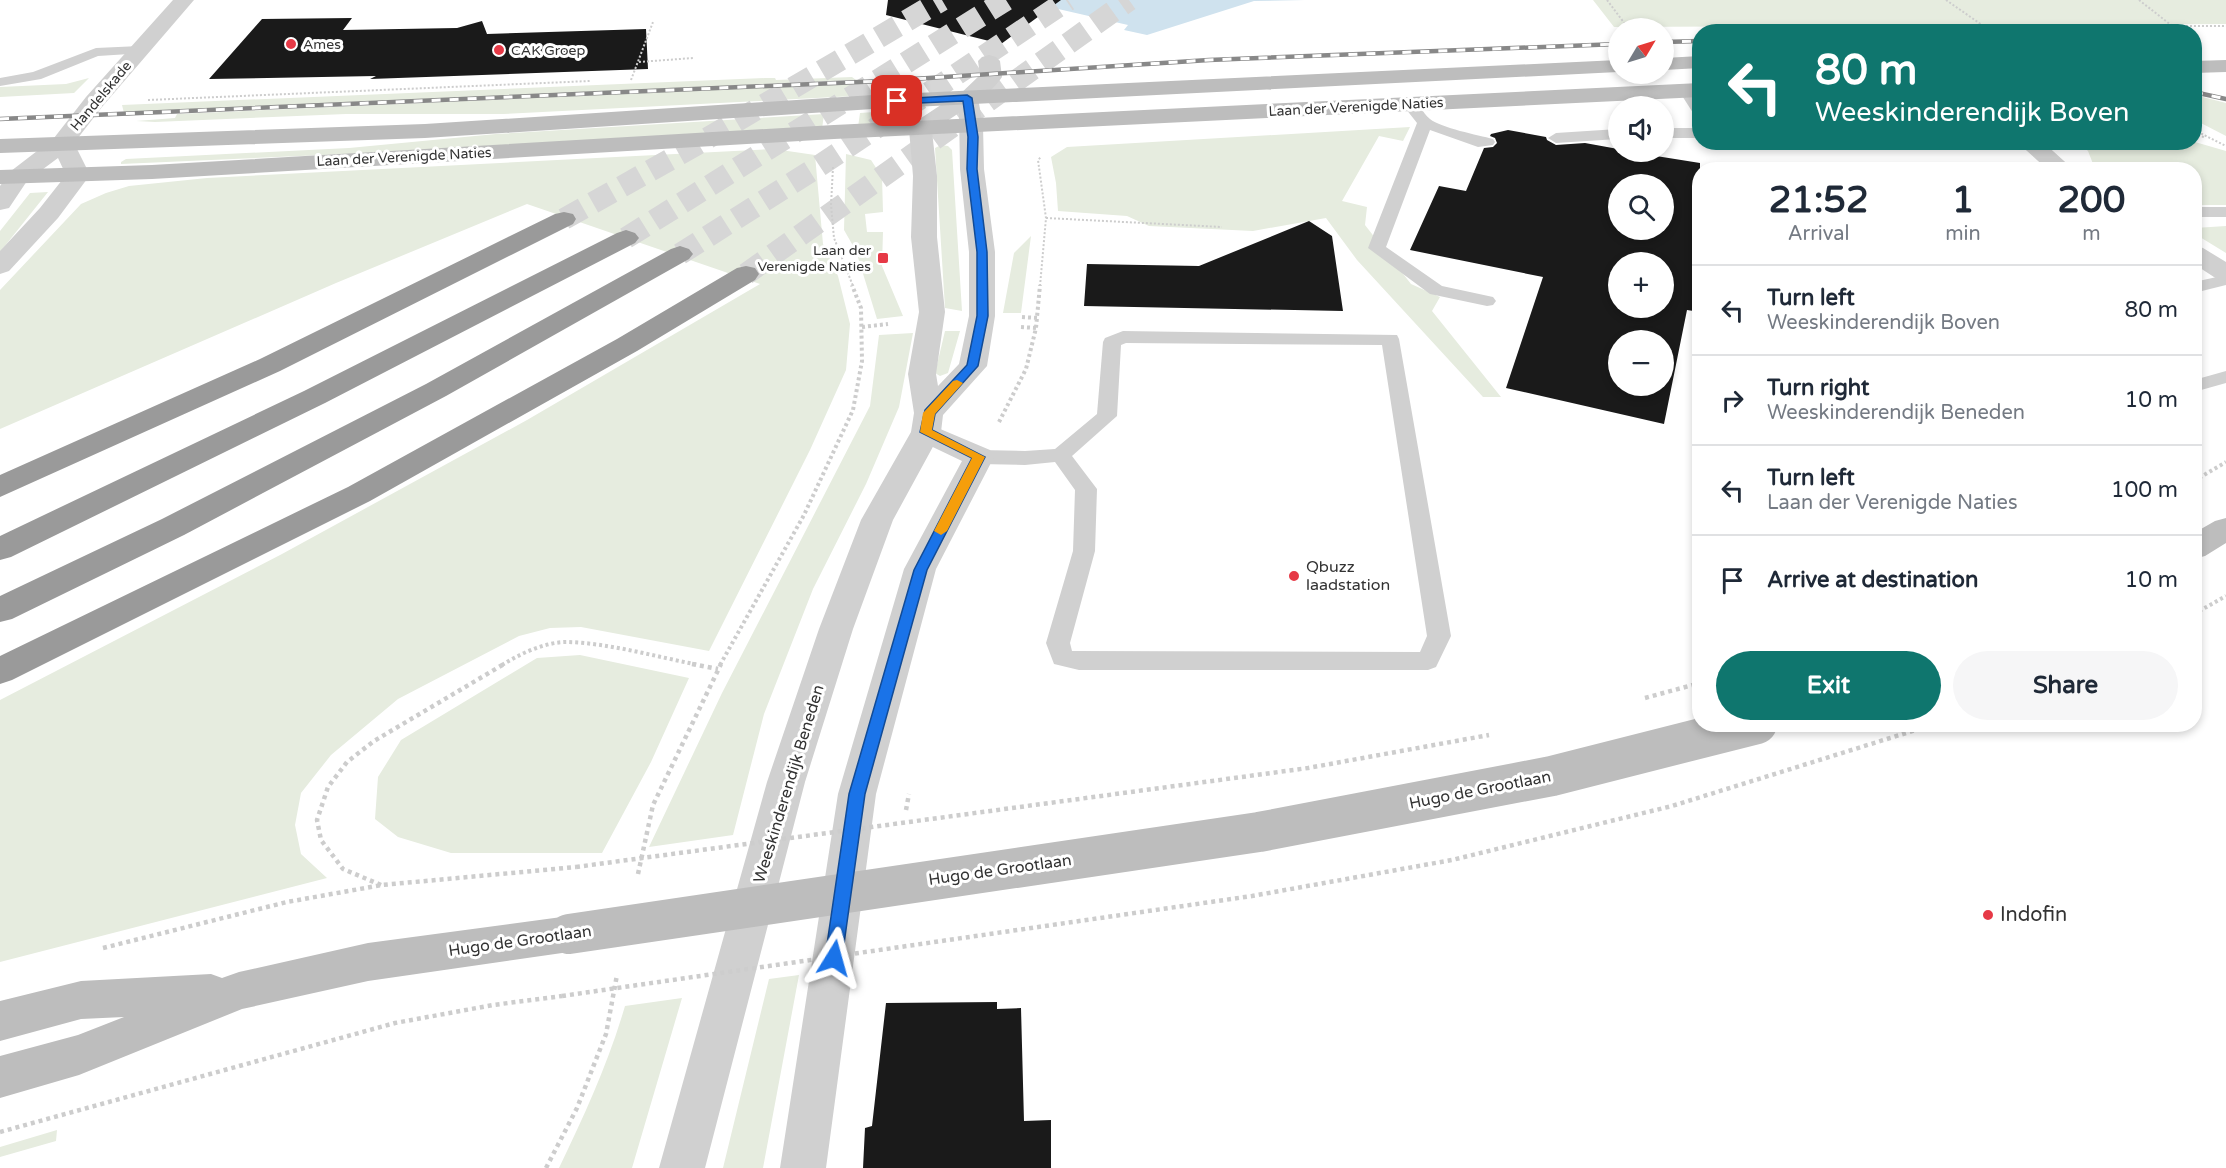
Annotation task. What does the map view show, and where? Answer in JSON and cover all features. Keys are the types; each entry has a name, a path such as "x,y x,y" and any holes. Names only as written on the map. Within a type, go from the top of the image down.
{"highway":[{"path":"0,488 270,365 564,219"},
{"path":"0,549 156,476 406,352 626,238"},
{"path":"0,610 173,527 436,390 680,254"},
{"path":"0,671 359,494 627,345 746,274"}],"main road":[{"path":"2202,48 2226,48"},
{"path":"1674,64 1692,63"},
{"name":"Laan der Verenigde Naties","path":"0,146 425,131 967,98 1608,66"},
{"path":"2202,67 2226,66"},
{"name":"Laan der Verenigde Naties","path":"10,177 834,132 1692,90"},
{"path":"2202,543 2226,529"},
{"name":"Hugo de Grootlaan","path":"0,1077 79,1055 239,991 368,962 1259,832 1552,776 1725,732"},
{"name":"Hugo de Grootlaan","path":"0,1021 81,1000 239,991"}],"street":[{"name":"Handelskade","path":"0,203 10,177 63,143 94,102 184,0"},
{"path":"803,1168 857,794 921,570 979,457 928,422 922,374 932,303 924,237 925,176 920,129 967,98 991,77 989,61"},
{"name":"Weeskinderendijk Beneden","path":"682,1168 786,782 836,629 877,520 928,422 973,366 982,316 982,252 972,169 972,126 967,98"},
{"path":"0,266 49,213 78,175 63,143"},
{"path":"2038,150 2053,162"},
{"path":"2202,259 2226,273"}],"lane":[{"name":"Handelskade","path":"0,82 36,76 96,52 140,50"},
{"path":"1410,104 1425,123 1478,142 1487,142"},
{"path":"1425,123 1377,248 1436,290 1487,301"},
{"path":"1674,133 1692,133"},
{"path":"1556,138 1608,135"},
{"path":"2202,212 2226,212"},
{"path":"2202,286 2226,280"},
{"path":"979,457 1025,458 1060,455 1107,416 1112,342 1123,337 1390,339 1439,636 1428,661 1079,661 1062,658 1058,643 1084,551 1086,489 1060,455"},
{"path":"2202,384 2226,377"}],"path":[{"path":"1608,0 1621,18"},
{"path":"1946,0 1980,24"},
{"path":"2139,0 2169,24"},
{"path":"631,80 653,22"},
{"path":"2202,26 2226,26"},
{"path":"639,62 693,58"},
{"path":"94,102 596,81"},
{"path":"382,885 343,869 321,840 317,820 328,787 347,762 374,741 524,652 565,642 619,649 718,669 804,515 839,444 853,411 861,376 861,308 834,238 831,205 834,132"},
{"path":"2202,134 2226,146"},
{"path":"2202,136 2208,137"},
{"path":"979,457 1026,369 1036,328 1046,218 1038,160"},
{"path":"1046,218 1222,227"},
{"path":"2202,476 2226,462"},
{"path":"2202,610 2226,596"},
{"path":"1643,699 1692,685"},
{"path":"92,951 287,902 382,885 576,867 1308,768 1494,734"},
{"path":"902,832 911,784"},
{"path":"879,961 883,938"},
{"path":"0,1132 395,1023 493,1005 562,996"}],"shaded area":[{"path":"1593,0 2226,0 2226,24 1692,24 1692,27 1674,27 1674,18 1608,19"},
{"path":"852,77 856,80 124,113 122,105 765,78 776,80"},
{"path":"89,78 74,93 0,97 0,87 66,84"},
{"path":"861,83 855,96 503,114 346,114 136,121 175,118 177,114"},
{"path":"2202,97 2226,103 2226,136 2202,124"},
{"path":"889,111 916,114 918,120 858,127 860,113"},
{"path":"824,114 822,129 121,164 126,159 349,148 496,134"},
{"path":"1410,127 1403,141 1379,136 1342,201 1367,207 1365,225 1411,284 1440,297 1432,311 1501,397 1483,397 1357,260 1326,218 1253,231 1149,226 1127,216 1058,211 1051,157 1067,147"},
{"path":"2202,144 2226,151 2226,205 2202,205 2202,162 2092,162 2088,151 2202,150"},
{"path":"941,145 948,146 952,150 962,311 945,308 935,148"},
{"path":"774,149 815,155 823,244 838,276 850,324 846,370 810,450 709,651 581,627 550,628 519,636 398,699 331,755 301,793 295,825 301,854 327,878 0,962 0,700 282,554 527,420 760,284 527,204 336,283 0,429 0,290 81,204 129,186 207,178"},
{"path":"846,154 871,160 882,177 883,212 865,214 867,232 883,232 882,266 903,316 877,319 856,251 844,230"},
{"path":"48,192 0,252 0,231 30,193"},
{"path":"2226,226 2226,253 2202,238 2202,228"},
{"path":"1031,236 1021,313 1003,313 1014,253"},
{"path":"945,331 960,331 948,373 940,376 935,373"},
{"path":"913,333 899,407 866,484 813,589 764,714 733,835 649,847 722,693 870,406 879,335"},
{"path":"580,655 689,678 651,762 602,853 451,853 398,837 375,819 378,777 401,740 537,658"},
{"path":"799,975 763,1168 723,1168 769,979"},
{"path":"682,998 632,1168 559,1168 595,1088 625,1006"},
{"path":"57,1130 56,1141 0,1157 0,1147"}],"water":[{"path":"1019,0 1305,0 1254,1 1147,35 1124,30 1128,25"}],"building":[{"path":"888,0 1061,0 1001,44 886,15"},
{"path":"352,18 343,30 457,28 482,21 487,34 646,29 648,69 370,79 376,76 209,79 262,19"},
{"path":"1508,130 1546,137 1556,145 1585,143 1608,147 1608,162 1674,162 1674,159 1694,162 1692,311 1687,310 1674,374 1674,330 1608,330 1608,396 1670,396 1664,424 1506,388 1543,277 1410,250 1439,186 1466,191 1484,148 1493,147 1497,143 1495,138 1490,136 1491,134"},
{"path":"1309,221 1332,236 1343,311 1084,306 1087,264 1199,266"},
{"path":"997,1002 997,1009 1021,1008 1024,1121 1051,1120 1051,1168 863,1168 865,1128 872,1126 886,1003"}],"tunnel":[{"path":"564,219 696,145 942,0"},
{"path":"626,238 1006,0"},
{"path":"680,254 819,166 1068,0"},
{"path":"746,274 1129,0"}],"railway":[{"path":"1674,42 1692,41"},
{"path":"0,119 882,81 1209,60 1608,44"},
{"path":"2202,94 2226,99"}],"slow traffic":[{"path":"941,531 979,457 926,432 929,413 957,383"}],"place":[{"name":"Ames","path":"291,44"},
{"name":"CAK Groep","path":"499,50"},
{"name":"Laan der Verenigde Naties","path":"883,258"},
{"name":"Qbuzz laadstation","path":"1294,576"},
{"name":"Indofin","path":"1988,915"}],"route":[{"path":"834,958 857,794 921,570 979,457 926,432 929,413 973,366 982,316 982,252 972,169 972,126 967,98 897,101"}]}
